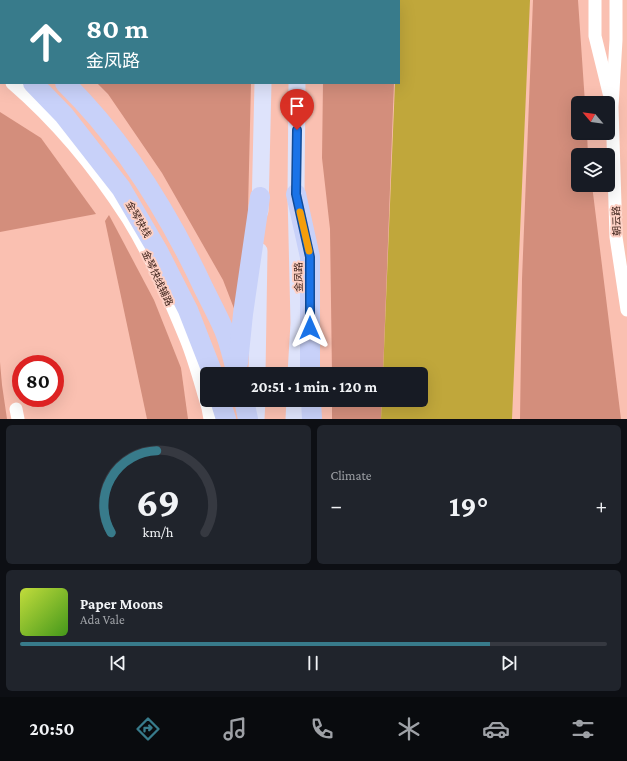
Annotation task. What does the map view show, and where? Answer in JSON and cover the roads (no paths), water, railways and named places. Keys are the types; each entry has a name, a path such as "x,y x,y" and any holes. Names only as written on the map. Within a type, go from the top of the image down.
{"highway":[{"name":"金琴快线","path":"34,84 64,115 121,188 158,251 188,310 210,367"},
{"path":"66,84 85,103 136,168 169,219 193,265 224,331 235,367"},
{"path":"296,194 310,257 305,367"},
{"path":"238,367 243,314 260,197"},
{"path":"222,407 226,419"},
{"path":"232,419 233,407"},
{"path":"245,407 248,419"},
{"path":"311,407 312,419"}],"main road":[{"path":"257,367 262,84"},
{"path":"296,194 297,84"},
{"path":"256,407 256,419"},
{"path":"294,419 295,407"}],"street":[{"name":"朝云路","path":"595,0 595,36 609,96"},
{"name":"朝云路","path":"613,96 616,40 616,0"},
{"name":"金琴快线辅路","path":"13,84 24,93 66,137 102,181 128,220 156,270 186,340 208,408 210,419"},
{"name":"朝云路","path":"613,140 616,238 627,310"}]}
